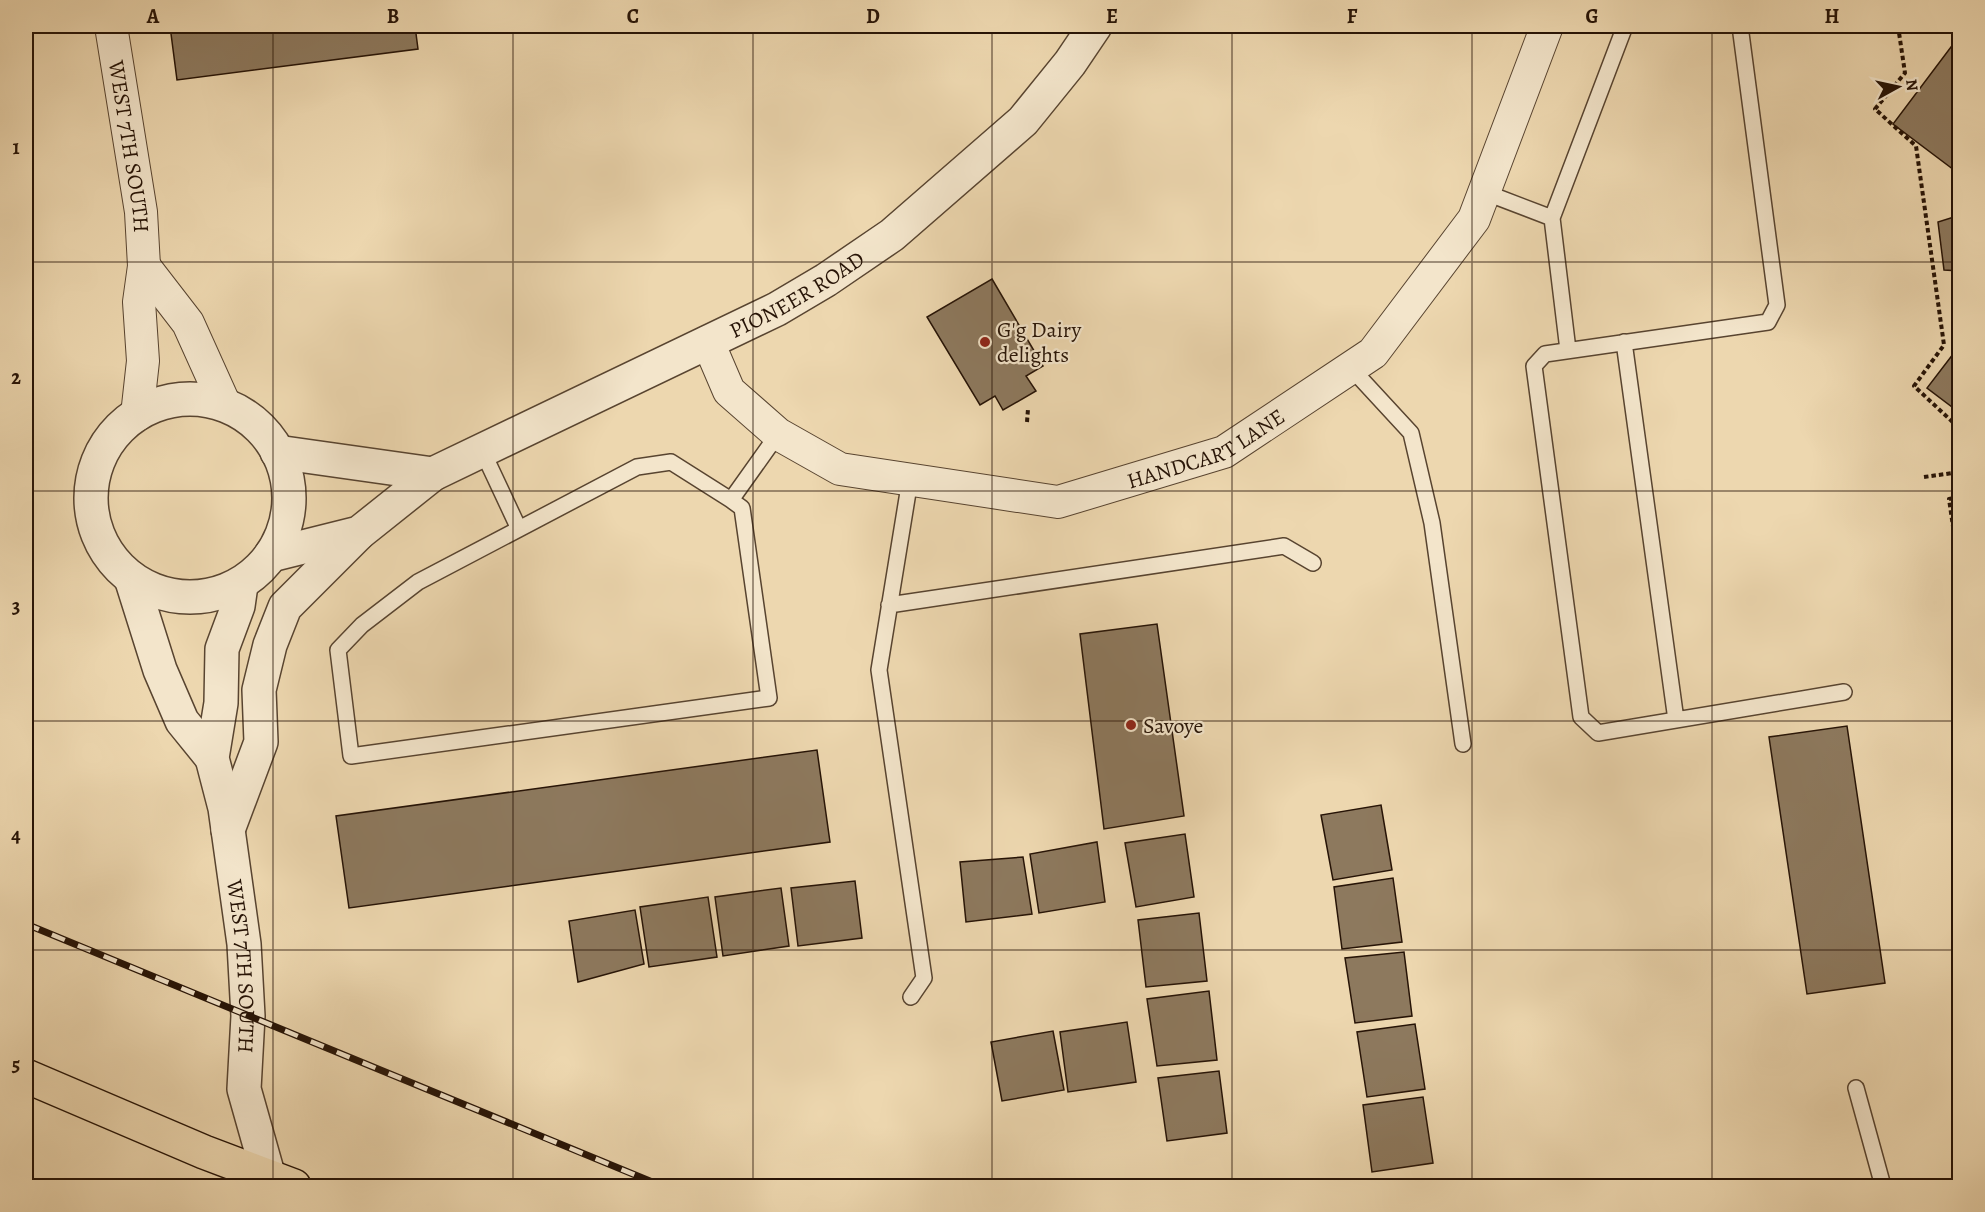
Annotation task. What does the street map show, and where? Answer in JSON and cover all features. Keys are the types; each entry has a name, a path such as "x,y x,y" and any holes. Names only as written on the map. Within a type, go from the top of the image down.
{"main road":[{"path":"26,1076 204,1152 281,1180"}],"street":[{"name":"WEST 7TH SOUTH","path":"111,26 141,212 144,266 139,302 143,361 137,414"},
{"name":"PIONEER ROAD","path":"271,555 359,533 433,474 796,298 892,235 1023,120 1070,63 1095,26"},
{"name":"HANDCART LANE","path":"708,342 729,391 778,434 840,470 1058,502 1224,452 1373,353 1388,334 1474,219 1547,26"},
{"path":"144,266 188,323 225,405"},
{"path":"194,398 225,405 253,421 274,444 286,474 289,506 282,537 265,564 241,585 209,597 175,598 143,587 116,566 98,538 90,505 94,472 108,441 137,414 163,402 194,398"},
{"path":"277,452 433,474"},
{"path":"228,830 261,742 259,690 270,645 285,607 359,533"},
{"name":"WEST 7TH SOUTH","path":"131,578 160,670 182,721 212,758"},
{"name":"WEST 7TH SOUTH","path":"241,585 238,606 222,648 221,703 212,758 228,830 244,944 248,1016 244,1089 281,1180"}],"lane":[{"path":"1568,350 1551,218 1625,26"},
{"path":"1740,26 1777,305 1768,322 1545,354 1534,366 1581,717 1598,733 1844,692"},
{"path":"1484,192 1551,218"},
{"path":"1624,342 1676,720"},
{"path":"1352,368 1411,434 1432,524 1463,744"},
{"path":"731,500 778,434"},
{"path":"482,450 519,529"},
{"path":"671,462 731,500 742,508 769,698 351,756 338,650 362,625 418,582 638,467 671,462"},
{"path":"910,480 879,670 924,978 911,997"},
{"path":"889,605 1284,546 1312,563"},
{"path":"1856,1088 1883,1186"}],"path":[{"path":"1898,26 1905,73 1875,110 1916,146 1944,345 1914,386 1958,427 1959,446"},
{"path":"1027,422 1028,409"},
{"path":"1924,477 1959,472"},
{"path":"1959,497 1949,499 1959,575"}],"building":[{"path":"170,26 415,26 418,49 177,80"},
{"path":"1960,35 1960,170 1958,173 1893,124"},
{"path":"1960,207 1960,271 1944,270 1938,222 1954,217 1953,209"},
{"name":"G'g Dairy delights","path":"992,279 1043,366 1026,376 1036,391 1003,410 995,396 980,405 927,317"},
{"path":"1960,345 1960,413 1927,388"},
{"name":"Savoye","path":"1157,624 1184,816 1104,829 1080,634"},
{"path":"1847,726 1885,983 1807,994 1769,737"},
{"path":"817,750 830,842 349,908 336,816"},
{"path":"1381,805 1392,870 1333,880 1321,815"},
{"path":"1185,834 1194,897 1136,907 1125,843"},
{"path":"1097,842 1105,902 1039,913 1030,854"},
{"path":"1023,857 1032,914 966,922 960,862"},
{"path":"1393,878 1402,942 1342,949 1334,887"},
{"path":"855,881 862,938 798,946 791,888"},
{"path":"781,888 789,946 723,956 715,897"},
{"path":"708,897 717,957 649,967 640,907"},
{"path":"635,910 644,964 578,982 569,921"},
{"path":"1199,913 1207,981 1146,987 1138,920"},
{"path":"1404,952 1412,1016 1355,1023 1345,958"},
{"path":"1209,991 1217,1060 1157,1066 1147,999"},
{"path":"1127,1022 1136,1082 1068,1092 1060,1032"},
{"path":"1415,1024 1425,1089 1367,1097 1357,1032"},
{"path":"1053,1031 1064,1090 1002,1101 991,1042"},
{"path":"1219,1071 1227,1133 1167,1141 1158,1078"},
{"path":"1423,1097 1433,1163 1372,1172 1363,1105"}],"railway":[{"path":"26,924 662,1186"}],"place":[{"name":"G'g Dairy delights","path":"985,342"},
{"name":"Savoye","path":"1131,725"}]}
